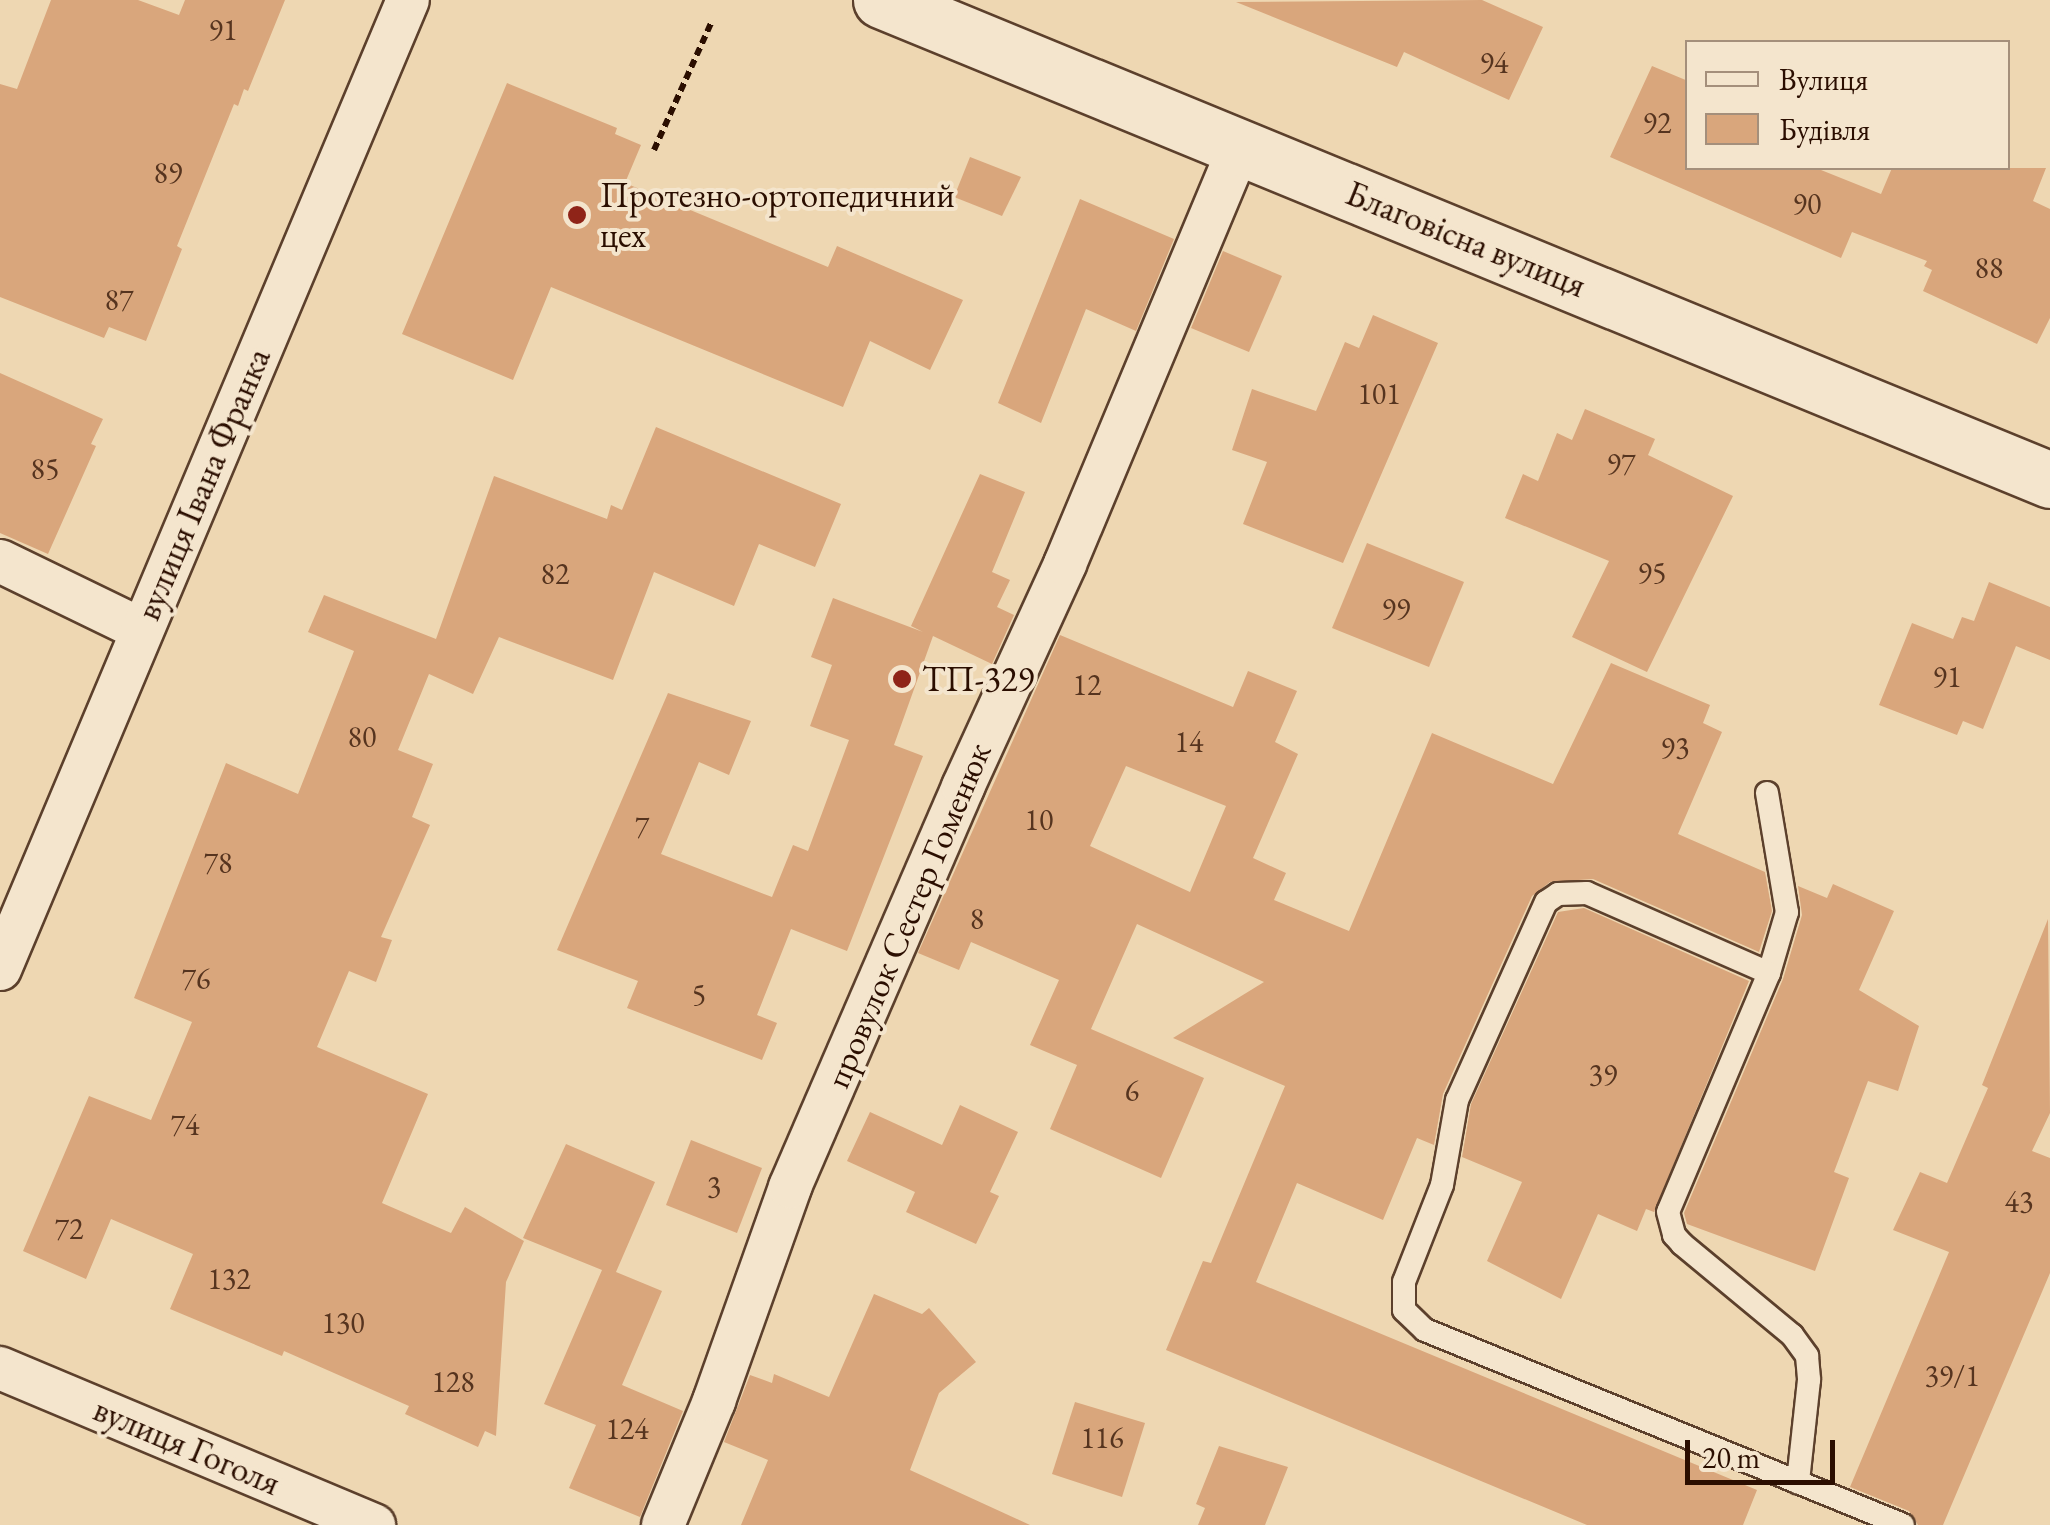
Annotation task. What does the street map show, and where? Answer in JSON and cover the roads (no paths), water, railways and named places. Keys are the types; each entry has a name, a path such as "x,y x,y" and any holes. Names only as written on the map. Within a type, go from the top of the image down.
{"main road":[{"name":"Благовісна вулиця","path":"882,0 2050,480"}],"street":[{"name":"вулиця Івана Франка","path":"0,969 408,0"},
{"name":"провулок Сестер Гоменюк","path":"663,1525 707,1419 790,1187 963,787 1065,564 1240,146"},
{"path":"0,562 142,630"},
{"name":"вулиця Гоголя","path":"0,1368 374,1525"}],"lane":[{"path":"1767,793 1787,912 1768,972 1668,1212 1674,1235 1682,1244 1792,1335 1806,1356 1809,1380 1798,1482"},
{"path":"1768,972 1587,894 1558,894 1546,902 1457,1100 1442,1185 1402,1296 1404,1310 1424,1330 1903,1525"}],"place":[{"name":"Протезно-ортопедичний цех","path":"577,215"},
{"name":"ТП-329","path":"902,679"}]}
